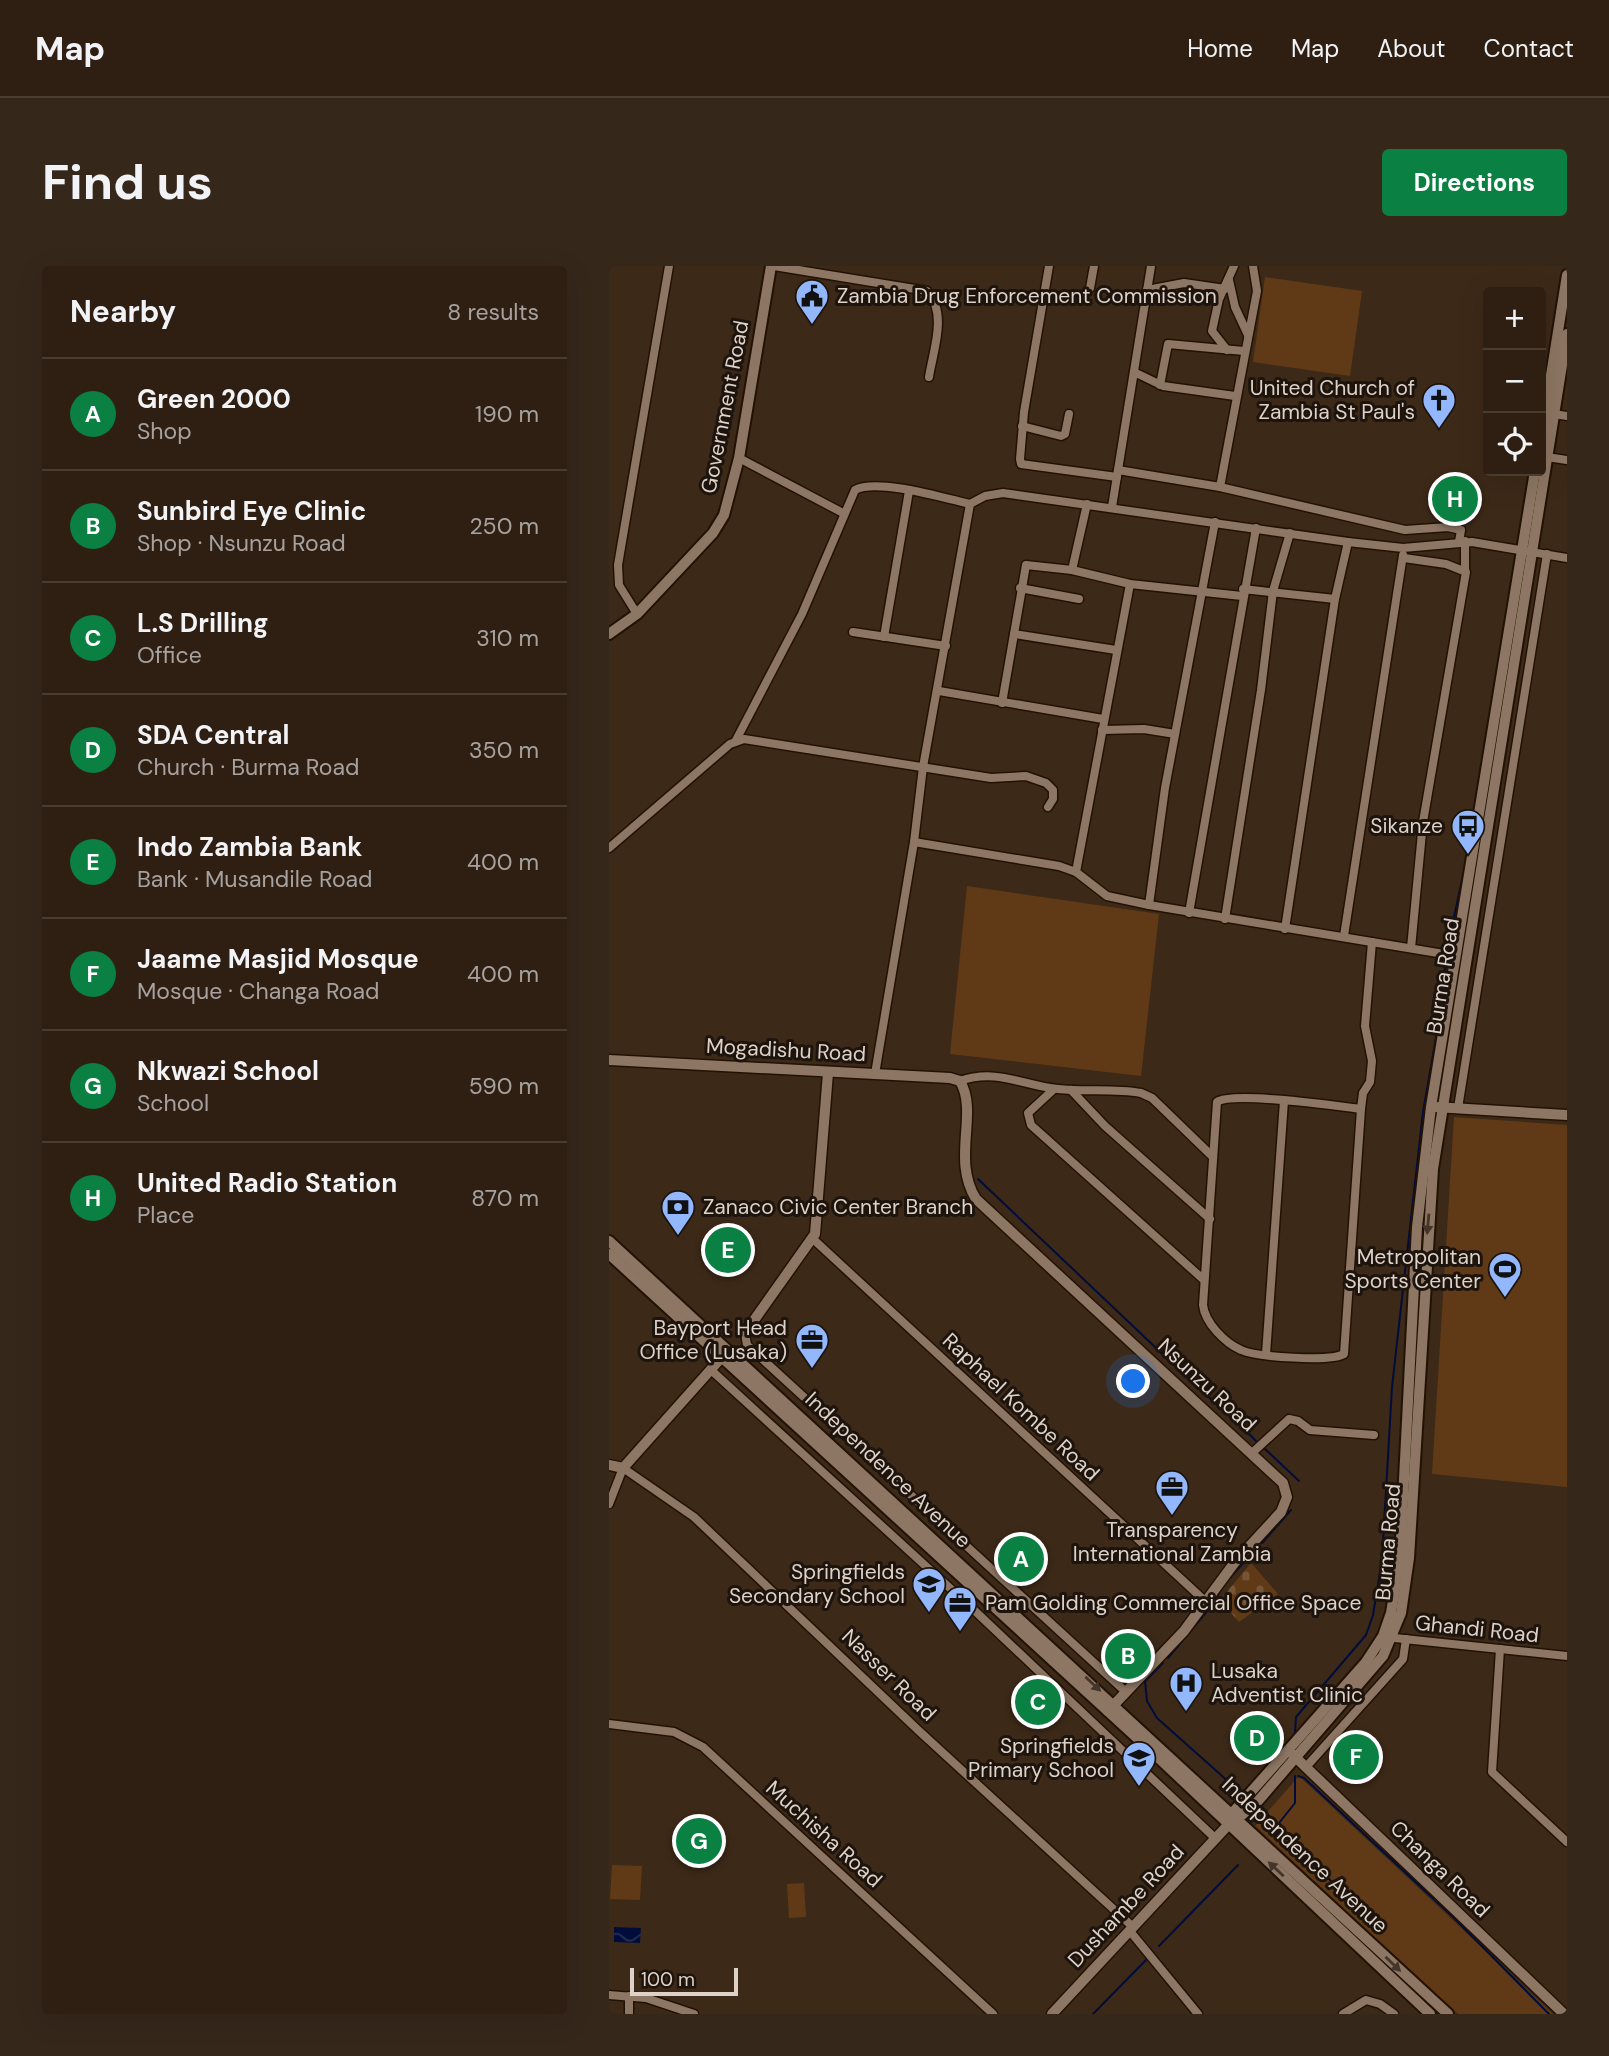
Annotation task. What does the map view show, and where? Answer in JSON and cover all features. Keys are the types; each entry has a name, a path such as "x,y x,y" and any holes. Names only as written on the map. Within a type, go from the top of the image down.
{"main road":[{"name":"Government Road","path":"609,634 637,614 713,533 724,515 739,458 772,266"},
{"path":"1545,413 1567,275"},
{"name":"Burma Road","path":"1233,1820 1372,1671 1404,1599 1409,1558 1436,1107 1456,956 1567,334"},
{"name":"Burma Road","path":"1436,1107 1527,551 1534,476"},
{"name":"Independence Avenue","path":"609,1241 1233,1820 1448,2014"},
{"name":"Independence Avenue","path":"609,1254 1111,1707"},
{"name":"Independence Avenue","path":"1233,1820 1430,2014"}],"street":[{"path":"637,614 619,585 618,565 669,266"},
{"path":"772,266 926,291 935,304 938,321 929,377"},
{"path":"1049,266 1022,426 1021,464 1220,487 1405,530 1448,527 1461,530 1465,569 1459,624 1423,822 1411,948"},
{"path":"1090,288 1094,266"},
{"path":"1112,507 1151,266"},
{"path":"1227,350 1212,331 1218,304 1234,266"},
{"path":"1220,487 1257,292 1253,266"},
{"path":"1229,280 1235,307 1248,335"},
{"path":"1147,290 1184,283 1225,289"},
{"path":"1160,386 1167,345 1244,351"},
{"path":"1134,372 1160,386 1235,397"},
{"path":"1022,426 1061,436 1065,434 1069,414"},
{"path":"1554,414 1567,416"},
{"path":"1547,457 1567,460"},
{"path":"739,458 843,513"},
{"path":"609,848 735,742 802,614 843,513 852,494 859,488 909,491 970,504 985,496 1003,493 1348,542 1403,548 1462,541 1567,558"},
{"path":"884,637 909,491"},
{"path":"875,1074 914,842 923,767 939,691 970,504"},
{"path":"1072,570 1087,504"},
{"path":"1149,905 1175,734 1215,522"},
{"path":"1189,913 1256,528"},
{"path":"1225,919 1261,690 1273,591 1290,533"},
{"path":"1285,929 1335,598 1348,542"},
{"path":"1344,936 1403,548"},
{"path":"1458,1108 1547,554"},
{"path":"1403,558 1465,569"},
{"path":"1002,703 1026,565 1072,570 1130,584 1243,592 1273,591 1335,598"},
{"path":"1076,872 1130,584"},
{"path":"1020,588 1079,599"},
{"path":"853,632 946,646"},
{"path":"1014,634 1116,650"},
{"path":"939,691 1103,719"},
{"path":"1102,730 1145,729 1175,734"},
{"path":"735,742 749,739 995,779 1034,778 1053,790 1053,799 1048,807"},
{"path":"914,842 1046,863 1076,872 1107,896 1149,905 1456,956"},
{"path":"1361,1109 1284,1101 1219,1100 1204,1280 1204,1313 1216,1329 1241,1350 1310,1357 1344,1354 1361,1109 1372,1060 1365,1026 1372,942"},
{"name":"Mogadishu Road","path":"609,1060 960,1081"},
{"path":"828,1073 820,1188 813,1239 744,1333 747,1345 1126,1692"},
{"path":"960,1081 980,1077 1009,1078 1054,1089 1133,1091 1147,1095 1213,1157"},
{"name":"Nsunzu Road","path":"960,1081 965,1093 964,1172 977,1199 1283,1483 1286,1503 1205,1601 1184,1631 1111,1707"},
{"path":"1054,1089 1028,1113 1031,1125 1204,1280"},
{"path":"1071,1090 1105,1126 1210,1219"},
{"path":"1266,1354 1284,1101"},
{"path":"1436,1107 1567,1115"},
{"name":"Raphael Kombe Road","path":"813,1239 1205,1601"},
{"path":"609,1504 623,1468 722,1357"},
{"path":"711,1370 975,1611 1216,1839"},
{"path":"1252,1453 1289,1419 1298,1421 1310,1430 1374,1436"},
{"name":"Nasser Road","path":"609,1465 623,1468 694,1517 1131,1929 1198,2014"},
{"name":"Ghandi Road","path":"1387,1637 1567,1656"},
{"path":"1306,1767 1403,1658 1406,1639"},
{"path":"1500,1649 1492,1772 1565,1837"},
{"name":"Muchisha Road","path":"609,1724 674,1732 703,1747 993,2014"},
{"name":"Changa Road","path":"1293,1754 1564,2014"},
{"name":"Dushambe Road","path":"1059,2011 1233,1820"},
{"path":"609,1995 673,2005 694,2014"},
{"path":"629,1996 629,2014"},
{"path":"1343,2014 1366,2000 1380,2004 1394,2014"}],"green space":[{"path":"1265,277 1362,291 1350,376 1253,362"},
{"path":"967,886 1159,914 1141,1076 950,1054"},
{"name":"Metropolitan Sports Center","path":"1454,1117 1567,1125 1567,1487 1432,1474"},
{"path":"1251,1563 1278,1594 1239,1622 1220,1600"},
{"path":"1299,1776 1553,2014 1458,2014 1255,1826"},
{"path":"612,1865 642,1866 640,1900 610,1899"},
{"path":"804,1883 806,1917 789,1918 787,1884"}],"water":[{"path":"614,1927 641,1928 640,1943 614,1942"}],"waterway":[{"path":"1447,949 1464,871"},
{"path":"1295,1732 1296,1717 1366,1635 1373,1615 1382,1560 1392,1387 1423,1112 1444,992 1445,961"},
{"path":"978,1179 1194,1384"},
{"path":"1202,1391 1232,1418"},
{"path":"1240,1425 1256,1441"},
{"path":"1264,1448 1299,1481"},
{"path":"1262,1543 1291,1510"},
{"path":"1226,1582 1254,1551"},
{"path":"1216,1599 1221,1589"},
{"path":"1168,1658 1213,1604"},
{"path":"1163,1663 1145,1681 1147,1701 1157,1718 1239,1791"},
{"path":"1275,1828 1295,1803 1295,1776"},
{"path":"1298,1776 1304,1778 1453,1917 1549,2014"},
{"path":"1261,1806 1291,1843 1384,1931"},
{"path":"1159,1946 1238,1865"},
{"path":"1093,2014 1147,1959"}],"place":[{"name":"Zambia Drug Enforcement Commission","path":"812,326"},
{"name":"United Church of Zambia St Paul's","path":"1439,430"},
{"name":"United Radio Station","path":"1455,499"},
{"name":"Sikanze","path":"1468,856"},
{"name":"Zanaco Civic Center Branch","path":"678,1237"},
{"name":"Indo Zambia Bank","path":"728,1250"},
{"name":"Metropolitan Sports Center","path":"1505,1299"},
{"name":"Bayport Head Office (Lusaka)","path":"812,1370"},
{"name":"Transparency International Zambia","path":"1172,1517"},
{"name":"Green 2000","path":"1021,1559"},
{"name":"Springfields Secondary School","path":"929,1614"},
{"name":"Pam Golding Commercial Office Space","path":"960,1633"},
{"name":"Sunbird Eye Clinic","path":"1128,1656"},
{"name":"L.S Drilling","path":"1038,1702"},
{"name":"Lusaka Adventist Clinic","path":"1186,1713"},
{"name":"SDA Central","path":"1257,1738"},
{"name":"Jaame Masjid Mosque","path":"1356,1757"},
{"name":"Springfields Primary School","path":"1139,1788"},
{"name":"Nkwazi School","path":"699,1841"}]}
